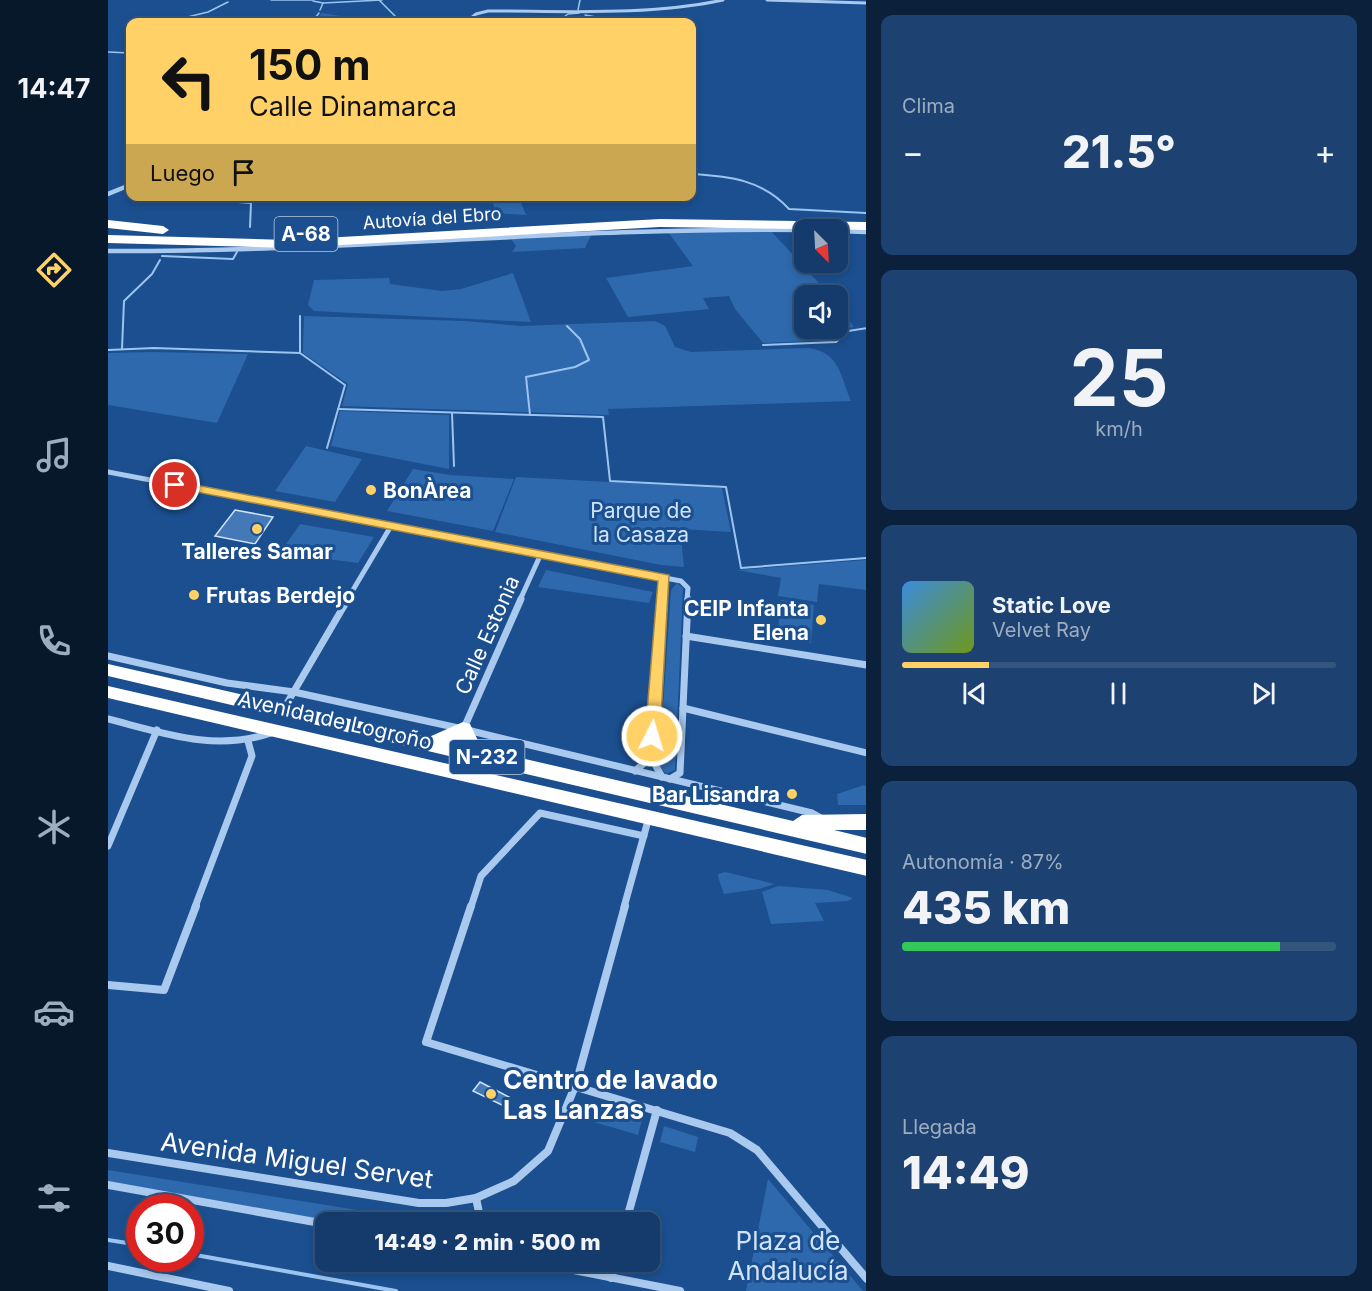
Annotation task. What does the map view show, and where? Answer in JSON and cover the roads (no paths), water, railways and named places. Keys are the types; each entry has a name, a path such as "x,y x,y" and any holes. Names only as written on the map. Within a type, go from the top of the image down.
{"highway":[{"name":"Autovía del Ebro","path":"108,230 249,235 346,233 660,215 866,219"},
{"name":"Autovía del Ebro","path":"108,239 228,244 347,241 660,223 866,226"},
{"path":"108,224 249,235"},
{"path":"108,244 228,244"},
{"name":"Avenida de Logroño","path":"108,670 168,677 282,710 772,822 866,846"},
{"name":"Avenida de Logroño","path":"108,692 274,731 646,826 866,868"},
{"path":"433,744 463,729 464,736 476,754"},
{"path":"772,822 866,822"}],"street":[{"path":"471,18 488,11 584,11 699,5 723,0"},
{"path":"767,0 866,3"},
{"path":"108,194 126,187"},
{"path":"108,251 202,253 237,250 331,249 562,234 697,229 794,230"},
{"path":"848,231 866,232"},
{"path":"108,472 687,584 681,773 670,779"},
{"path":"282,710 391,526"},
{"name":"Calle Estonia","path":"463,729 540,556"},
{"path":"662,777 651,757 665,578"},
{"path":"686,636 866,665"},
{"path":"108,656 168,677 294,692 463,729 812,813 829,823"},
{"path":"683,708 866,753"},
{"path":"108,719 210,742 248,741 274,731"},
{"path":"108,846 157,730"},
{"path":"108,985 164,990 252,756 248,741"},
{"path":"635,771 651,757"},
{"path":"646,826 540,813 480,876 426,1042 576,1084 730,1133 757,1150 866,1278"},
{"name":"Avenida Miguel Servet","path":"108,1153 391,1200 446,1203 476,1198 514,1181 548,1151 576,1084 646,826"},
{"path":"629,1212 657,1110"},
{"path":"108,1185 315,1222"},
{"path":"476,1198 479,1212"},
{"path":"108,1266 229,1291"},
{"path":"582,1272 680,1291"},
{"path":"611,1278 613,1272"}],"waterway":[{"path":"271,0 313,0"},
{"path":"323,3 379,0"},
{"path":"379,0 397,18"},
{"path":"578,10 580,0"},
{"path":"313,1 323,3"},
{"path":"183,18 208,12 228,2"},
{"path":"320,10 323,3"},
{"path":"315,18 319,13"},
{"path":"562,18 568,14 579,13"},
{"path":"585,15 596,17"},
{"path":"108,52 126,53"},
{"path":"696,174 745,181 768,192 789,209 866,213"},
{"path":"224,201 251,203 250,227"},
{"path":"162,256 233,259 237,252"},
{"path":"122,349 124,301 152,274 160,260"},
{"path":"300,316 300,353"},
{"path":"530,415 526,377 575,367 589,360 580,339 567,326"},
{"path":"763,345 836,342 848,331 866,328"},
{"path":"108,350 154,348 300,353"},
{"path":"300,353 345,385 338,409"},
{"path":"327,448 338,409"},
{"path":"338,409 530,415"},
{"path":"452,413 454,466"},
{"path":"530,415 603,417 610,481 726,487 741,568 866,558"},
{"path":"108,1240 126,1243"},
{"path":"204,1257 396,1291"}],"place":[{"name":"BonÀrea","path":"371,490"},
{"name":"Talleres Samar","path":"257,529"},
{"name":"Frutas Berdejo","path":"194,595"},
{"name":"CEIP Infanta Elena","path":"821,620"},
{"name":"Bar Lisandra","path":"792,794"},
{"name":"Centro de lavado Las Lanzas","path":"491,1094"}],"park label":[{"name":"Parque de la Casaza","path":"641,522"},
{"name":"Plaza de Andalucía","path":"788,1255"}]}
